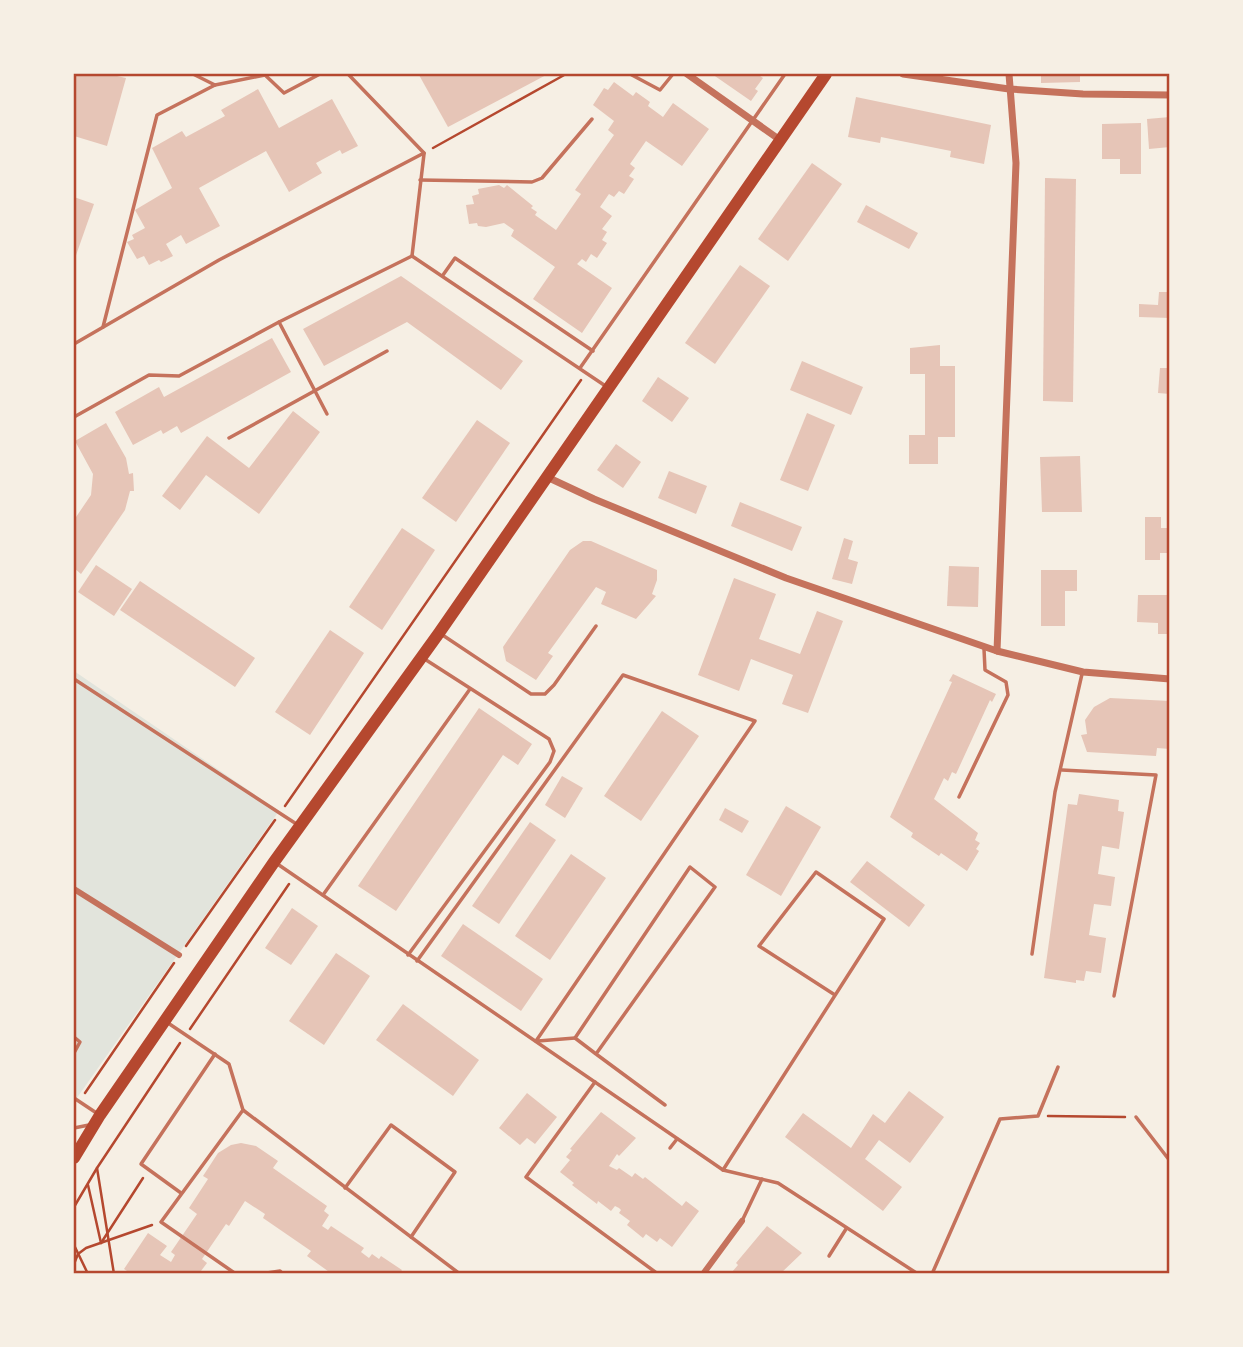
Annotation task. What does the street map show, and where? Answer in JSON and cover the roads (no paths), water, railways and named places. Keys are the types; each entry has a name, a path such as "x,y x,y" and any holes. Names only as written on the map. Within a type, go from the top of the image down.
{"main road":[{"path":"74,1158 274,862 439,633 826,74"}],"street":[{"path":"687,74 780,140"},
{"path":"903,74 1009,89 1170,95"},
{"path":"997,651 1016,163 1009,74"},
{"path":"547,477 786,578 997,651 1083,672 1170,679"},
{"path":"74,889 179,955"},
{"path":"703,1273 742,1221"}],"lane":[{"path":"193,74 215,85"},
{"path":"103,327 156,115 215,85 265,75 284,93 320,74"},
{"path":"348,74 424,153"},
{"path":"631,74 660,90 673,74"},
{"path":"580,368 785,74"},
{"path":"420,180 532,182 542,178 592,119"},
{"path":"412,256 424,153"},
{"path":"74,344 219,260 424,153"},
{"path":"412,256 609,388"},
{"path":"74,416 149,375 179,376 279,322 412,256"},
{"path":"442,276 455,258 593,351"},
{"path":"279,322 327,414"},
{"path":"229,438 387,351"},
{"path":"439,633 531,694 545,694 555,685 596,626"},
{"path":"959,797 1008,695 1006,682 985,670 984,646"},
{"path":"408,955 550,762 554,751 549,739 422,657"},
{"path":"1032,954 1055,792 1083,672"},
{"path":"417,961 623,676 755,721 536,1041"},
{"path":"74,680 299,826"},
{"path":"323,895 470,689"},
{"path":"1062,770 1156,775 1114,996"},
{"path":"274,862 723,1170 778,1183 918,1273"},
{"path":"575,1038 690,867 715,887 596,1054"},
{"path":"723,1170 884,919 816,872 759,946 835,995"},
{"path":"166,1021 229,1064 243,1110 460,1273"},
{"path":"74,1037 80,1042 74,1053"},
{"path":"536,1041 575,1038 664,1105"},
{"path":"181,1193 141,1164 215,1054"},
{"path":"932,1273 1000,1119 1038,1116 1058,1067"},
{"path":"595,1082 526,1177 658,1273"},
{"path":"74,1098 98,1119 74,1128"},
{"path":"236,1273 161,1222 243,1110"},
{"path":"1136,1117 1170,1161"},
{"path":"345,1188 391,1125 455,1172 411,1237"},
{"path":"670,1148 677,1138"},
{"path":"742,1221 762,1180"},
{"path":"829,1256 846,1229"},
{"path":"645,1273 650,1268"},
{"path":"260,1273 283,1273"}]}
